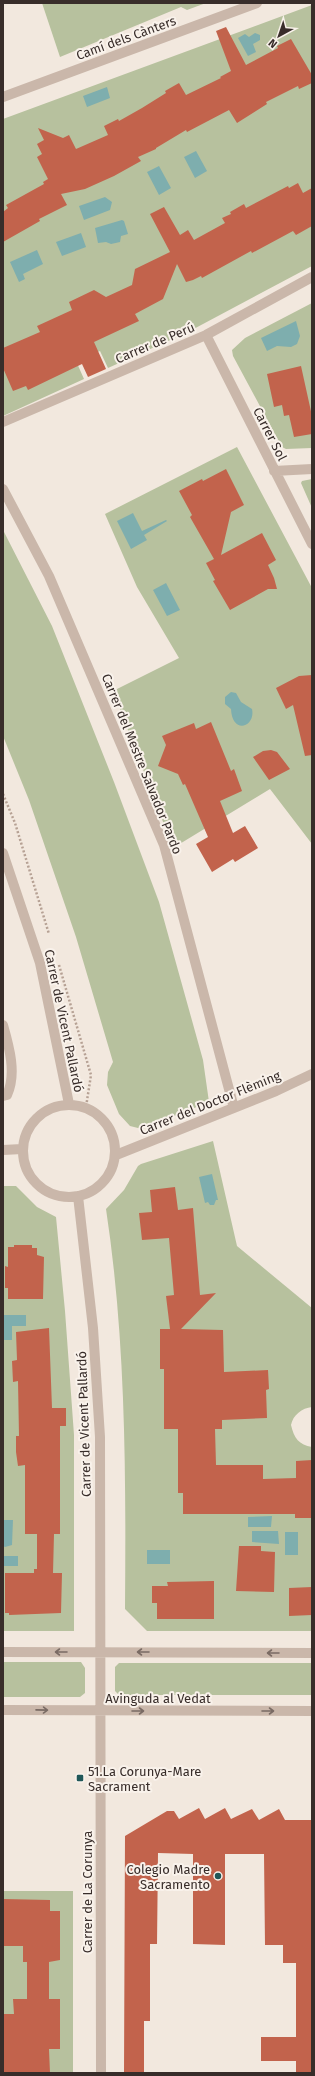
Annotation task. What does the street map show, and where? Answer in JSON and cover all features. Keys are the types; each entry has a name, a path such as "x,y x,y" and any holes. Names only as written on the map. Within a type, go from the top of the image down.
{"street":[{"name":"Camí dels Cànters","path":"3,97 257,3"},
{"name":"Carrer de Perú","path":"3,422 206,335 312,277"},
{"name":"Carrer Sol","path":"206,335 312,544"},
{"path":"274,471 312,469"},
{"name":"Carrer del Mestre Salvador Pardo","path":"3,489 49,576 164,845 234,1108"},
{"name":"Carrer de Vicent Pallardó","path":"3,853 40,964 69,1104"},
{"path":"3,1024 12,1085 8,1095 3,1096"},
{"name":"Carrer del Doctor Flèming","path":"116,1155 234,1108 312,1074"},
{"path":"69,1104 86,1108 96,1112 111,1130 116,1145 116,1155 110,1175 104,1182 91,1192 71,1198 53,1195 39,1187 32,1180 25,1165 22,1149 28,1128 39,1115 53,1107 69,1104"},
{"path":"3,1150 22,1149"},
{"name":"Carrer de Vicent Pallardó","path":"78,1196 93,1328 100,1437 99,1711"},
{"path":"3,1652 312,1653"},
{"name":"Avinguda al Vedat","path":"3,1710 312,1711"},
{"name":"Carrer de La Corunya","path":"99,1711 101,2073"}],"path":[{"path":"86,1108 92,1074"}],"green space":[{"path":"42,3 206,3 187,10 181,7 60,57"},
{"path":"312,5 312,266 188,332 108,368 100,351 76,361 84,379 3,416 3,119"},
{"path":"312,303 312,448 286,449 282,447 233,356 232,350 245,338"},
{"path":"237,447 312,588 312,844 270,789 173,848 113,691 179,658 137,587 105,514"},
{"path":"312,479 312,508 301,483 302,481"},
{"path":"3,530 52,626 114,782 159,902 203,1060 209,1102 142,1129 130,1126 119,1114 107,1085 108,1072 113,1062 76,937 29,800 3,736"},
{"path":"213,1141 237,1246 312,1308 312,1407 298,1413 291,1425 294,1434 300,1443 312,1447 312,1631 147,1631 125,1609 125,1458 121,1358 118,1308 106,1209 124,1190 138,1166 141,1164"},
{"path":"3,1186 16,1186 37,1207 56,1217 65,1311 74,1435 74,1631 3,1631"},
{"path":"3,1662 81,1662 85,1668 85,1693 80,1697 3,1697"},
{"path":"119,1663 312,1663 312,1695 119,1695 115,1691 115,1667"},
{"path":"3,1727 4,1891 73,1891 73,2073 3,2073"}],"water":[{"path":"255,33 260,35 260,40 253,44 256,52 248,56 238,38 245,34 249,37"},
{"path":"107,87 110,98 87,107 83,96"},
{"path":"196,151 207,171 195,178 184,157"},
{"path":"159,166 171,188 159,195 147,172"},
{"path":"105,197 112,202 110,210 84,220 79,206"},
{"path":"122,220 124,221 128,234 121,236 120,242 111,244 106,242 98,243 95,228"},
{"path":"81,233 86,247 62,256 56,242"},
{"path":"37,250 43,264 23,274 25,279 19,282 10,262"},
{"path":"296,321 300,336 297,344 291,347 277,346 267,351 261,338"},
{"path":"133,513 142,531 166,520 167,521 144,535 147,540 131,549 117,521"},
{"path":"166,583 180,610 167,616 153,590"},
{"path":"231,692 236,693 241,702 252,709 251,720 243,726 235,722 232,717 231,709 225,704 225,697"},
{"path":"212,1174 218,1200 216,1200 214,1205 210,1205 208,1202 205,1203 199,1177"},
{"path":"3,1315 26,1315 26,1326 12,1326 12,1340 4,1340 3,1352"},
{"path":"272,1516 271,1527 248,1527 248,1517"},
{"path":"3,1520 13,1520 12,1545 5,1547 3,1546"},
{"path":"252,1531 278,1531 279,1544 252,1542"},
{"path":"285,1532 298,1532 298,1555 285,1555"},
{"path":"147,1550 170,1550 170,1564 147,1564"},
{"path":"3,1556 18,1556 18,1566 3,1566"}],"building":[{"path":"226,27 246,65 278,48 277,46 291,39 312,75 312,83 299,89 298,86 266,102 267,104 237,123 229,110 187,132 186,130 156,149 138,157 141,161 114,176 85,189 61,194 67,205 39,219 40,221 3,242 3,212 8,208 6,205 44,184 43,182 48,179 37,157 42,154 37,144 44,140 38,128 63,138 69,135 76,149 108,135 104,126 118,119 119,121 142,108 166,93 165,91 179,83 186,95 221,78 220,77 231,71 216,31"},
{"path":"298,183 303,193 312,188 312,226 296,235 293,231 252,253 251,251 202,278 201,276 186,282 177,264 163,299 135,314 139,321 94,342 106,369 88,377 82,364 28,390 26,386 13,391 3,368 3,348 40,332 37,326 72,310 69,302 94,290 106,297 132,285 135,269 170,252 150,214 164,207 180,235 188,230 194,240 225,223 222,218 231,214 230,212 244,204 246,208 288,186 289,188"},
{"path":"301,366 312,416 312,434 294,437 289,415 284,416 282,405 274,407 267,374"},
{"path":"226,469 244,505 231,512 221,555 262,533 276,560 268,565 277,589 268,589 230,610 213,581 215,580 206,563 214,559 190,517 192,515 179,491"},
{"path":"312,675 312,755 305,756 293,705 286,709 276,688 299,676"},
{"path":"211,722 231,771 234,769 242,791 220,801 233,833 245,826 258,848 235,862 233,859 212,872 196,844 208,837 185,784 183,785 178,774 158,766 166,745 162,736 194,723 196,729"},
{"path":"271,750 277,752 290,769 269,780 253,757 263,751"},
{"path":"175,1187 178,1210 193,1208 200,1295 216,1293 181,1329 223,1330 224,1372 268,1370 269,1389 266,1390 267,1418 222,1420 222,1429 215,1429 216,1465 263,1465 263,1479 296,1478 296,1461 312,1460 312,1518 295,1518 295,1514 183,1514 183,1493 178,1493 178,1429 164,1429 164,1369 160,1369 160,1329 170,1329 166,1296 174,1295 169,1238 142,1240 139,1213 152,1212 150,1190"},
{"path":"14,1245 32,1245 32,1248 37,1248 37,1255 44,1257 43,1299 8,1299 8,1288 5,1288 5,1266 8,1267 8,1247 14,1247"},
{"path":"49,1328 52,1408 66,1408 66,1426 60,1426 60,1534 54,1534 53,1573 62,1573 61,1613 9,1615 9,1613 5,1613 5,1573 34,1573 34,1569 37,1569 37,1534 25,1534 25,1465 18,1466 16,1452 16,1436 19,1436 18,1381 13,1382 12,1361 17,1360 16,1332"},
{"path":"239,1546 261,1546 261,1551 275,1552 274,1592 236,1591"},
{"path":"214,1581 214,1619 157,1619 157,1603 152,1603 152,1586 168,1586 167,1582"},
{"path":"312,1587 312,1615 289,1616 289,1588"},
{"path":"199,1808 205,1819 225,1808 231,1819 252,1809 259,1820 279,1809 285,1820 312,1820 312,2073 296,2073 296,2061 261,2061 261,2037 296,2037 296,1963 283,1963 283,1945 265,1945 264,1854 225,1854 225,1945 193,1944 193,1854 158,1853 157,1944 150,1944 150,2021 144,2021 144,2073 124,2073 125,1836 167,1811 174,1811 179,1819"},
{"path":"3,1899 50,1900 50,1911 60,1911 60,1960 49,1962 49,1999 60,1999 60,2049 49,2049 50,2073 3,2073 3,2014 14,2014 13,1999 27,1999 27,1962 23,1962 23,1946 3,1946"}],"place":[{"name":"51.La Corunya-Mare Sacrament","path":"80,1778"},
{"name":"Colegio Madre Sacramento","path":"218,1876"}]}
